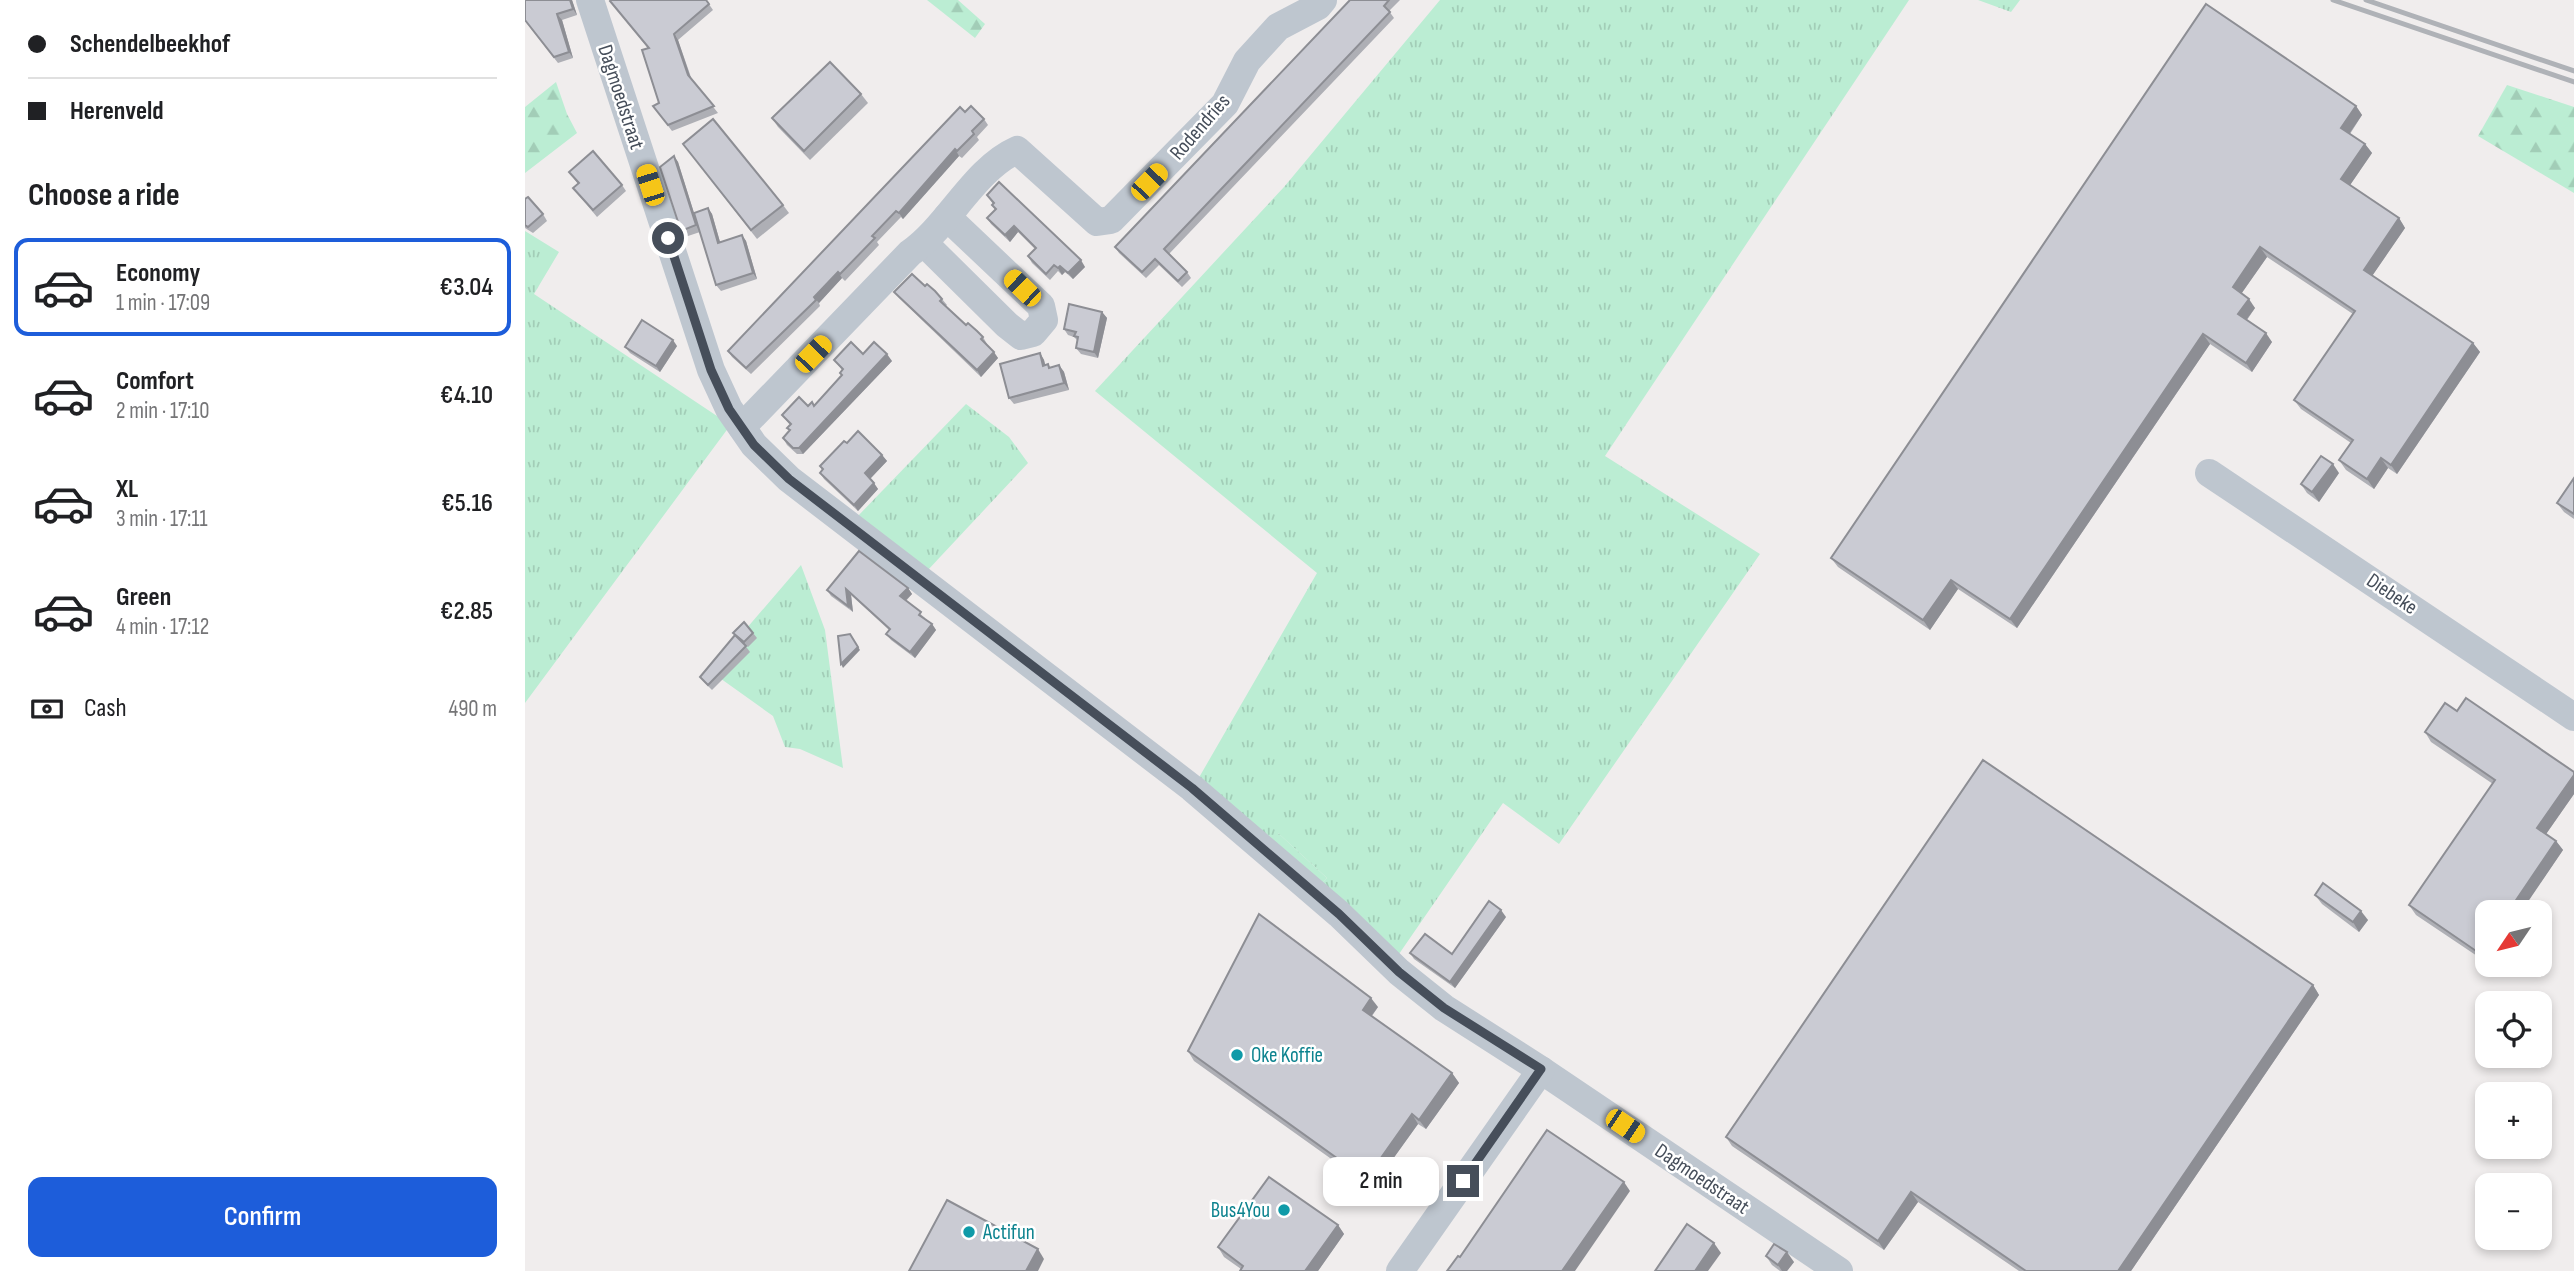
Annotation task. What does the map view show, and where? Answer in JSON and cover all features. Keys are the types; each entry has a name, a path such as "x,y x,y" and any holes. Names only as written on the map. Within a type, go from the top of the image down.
{"street":[{"name":"Dagmoedstraat","path":"590,0 711,370 729,409 754,445 789,479 1192,788 1339,914 1399,972 1444,1008 1541,1069 1839,1271"},
{"name":"Rodendries","path":"742,427 910,253 924,243 951,209 1004,156 1017,150 1097,222 1111,220 1225,104 1247,61 1278,27 1318,6 1323,0"},
{"path":"924,243 1007,325 1021,336 1033,333 1044,320 1041,306 947,217"},
{"name":"Diebeke","path":"2209,473 2574,717"},
{"path":"1400,1271 1541,1069"}],"green space":[{"path":"927,0 958,0 985,24 975,38"},
{"path":"1440,0 1909,0 1605,456 1760,554 1559,844 1503,803 1399,954 1319,887 1327,878 1278,833 1268,842 1197,781 1317,573 1095,391 1284,187"},
{"path":"1978,0 2020,0 2011,12"},
{"path":"556,82 577,133 525,173 525,107"},
{"path":"2507,85 2574,107 2574,193 2478,136"},
{"path":"525,231 559,252 534,294 717,416 729,427 525,703"},
{"path":"966,404 1009,437 1028,463 927,571 856,518"},
{"path":"801,565 825,630 843,768 800,749 785,747 773,716 710,671"},
{"path":"1277,832 1327,878 1319,887 1268,842"}],"building":[{"path":"525,0 570,0 573,9 557,14 569,52 554,57 525,20"},
{"path":"611,0 706,0 709,4 674,34 688,75 714,106 668,125 653,106 659,103 642,50 649,48"},
{"path":"1350,0 1389,0 1384,6 1390,12 1164,249 1187,272 1178,281 1155,259 1142,272 1115,247"},
{"path":"2206,4 2356,106 2341,128 2365,144 2341,179 2399,218 2364,270 2473,343 2391,465 2381,458 2367,479 2339,460 2353,440 2294,400 2355,311 2260,247 2233,287 2249,299 2238,314 2266,333 2246,363 2203,334 2010,619 1951,580 1923,620 1831,558"},
{"path":"830,62 861,94 804,151 772,118"},
{"path":"971,106 984,119 972,131 974,134 957,151 955,149 899,213 896,211 872,236 875,238 814,297 816,300 746,368 728,351 960,107 965,112"},
{"path":"713,119 783,205 751,230 683,144"},
{"path":"593,151 622,185 593,210 573,188 579,183 569,172"},
{"path":"674,156 696,225 681,231 660,167"},
{"path":"999,182 1081,260 1068,273 1060,266 1058,268 1054,265 1046,274 1028,256 1036,248 1014,226 1005,235 987,218 996,209 987,195"},
{"path":"528,197 543,214 528,227 525,225 525,199"},
{"path":"708,208 718,243 742,235 753,273 716,285 694,213"},
{"path":"912,274 935,291 942,299 940,301 966,325 968,323 977,331 994,352 977,370 894,292"},
{"path":"1069,304 1102,312 1094,352 1076,348 1076,332 1064,329"},
{"path":"642,320 673,340 656,366 625,347"},
{"path":"851,342 863,354 874,342 887,354 799,448 793,448 783,438 790,430 787,428 791,424 782,415 799,397 808,406 812,402 814,406 842,375 840,373 843,369 834,360"},
{"path":"1040,353 1043,366 1048,364 1049,368 1059,365 1064,383 1009,398 1000,364"},
{"path":"858,431 882,455 865,473 874,483 854,505 820,473 823,469 820,466 844,441 847,443"},
{"path":"2321,456 2333,464 2312,492 2301,484"},
{"path":"2574,478 2574,514 2557,503"},
{"path":"859,551 908,588 900,596 932,624 910,652 886,634 890,629 846,589 848,606 827,590"},
{"path":"744,622 753,633 744,642 733,633"},
{"path":"850,634 858,647 841,664 838,636"},
{"path":"735,635 746,646 708,685 700,677"},
{"path":"2466,698 2574,772 2537,828 2556,841 2516,900 2475,900 2475,950 2409,905 2495,780 2425,732 2445,703 2457,711"},
{"path":"1983,760 2313,985 2118,1271 2026,1271 1911,1192 1878,1241 1726,1137"},
{"path":"2323,883 2361,911 2353,922 2315,895"},
{"path":"1489,901 1501,910 1450,982 1410,953 1425,934 1452,954"},
{"path":"1259,914 1371,998 1363,1010 1452,1073 1419,1120 1412,1114 1366,1179 1188,1051"},
{"path":"1547,1130 1624,1182 1562,1271 1447,1271 1458,1256 1460,1257"},
{"name":"Bus4You","path":"1269,1177 1338,1225 1305,1271 1240,1271 1243,1266 1218,1247"},
{"name":"Actifun","path":"947,1200 1038,1249 1026,1271 909,1271"},
{"path":"1687,1224 1714,1243 1695,1271 1655,1271"},
{"path":"1774,1244 1787,1252 1778,1265 1766,1256"}],"railway":[{"path":"2333,0 2574,82"},
{"path":"2366,0 2574,71"}],"place":[{"name":"Oke Koffie","path":"1237,1055"},
{"name":"Bus4You","path":"1284,1210"},
{"name":"Actifun","path":"969,1232"}],"route":[{"path":"668,238 711,370 729,409 754,445 789,479 1192,788 1339,914 1399,972 1444,1008 1541,1069 1463,1181"}]}
